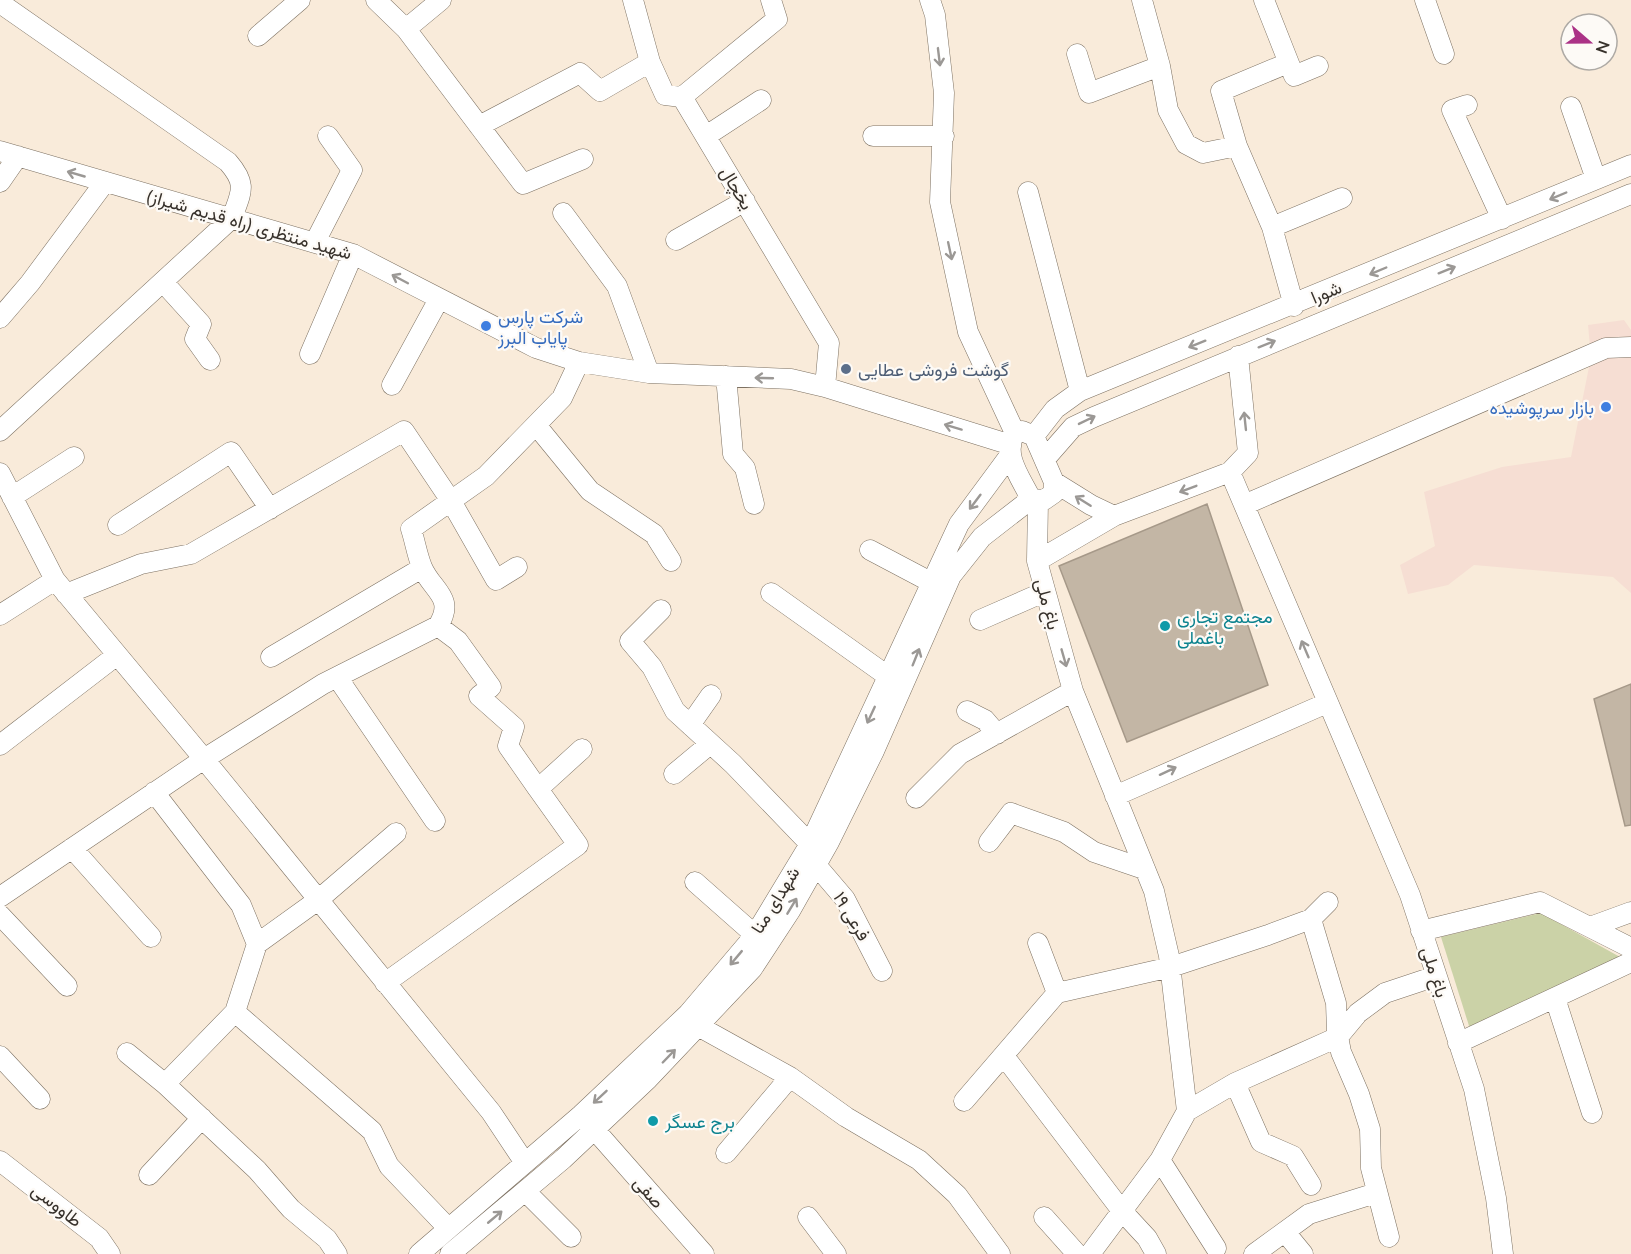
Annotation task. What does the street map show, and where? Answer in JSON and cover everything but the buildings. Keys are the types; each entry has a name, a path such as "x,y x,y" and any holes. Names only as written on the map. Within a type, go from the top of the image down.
{"street":[{"path":"258,36 300,0"},
{"path":"376,0 406,29 523,184 583,159"},
{"path":"406,29 441,0"},
{"name":"یخچال","path":"633,0 650,62 666,95 682,97 829,343 825,387"},
{"path":"682,97 777,19 771,0"},
{"path":"930,0 935,15 944,93 940,202 968,332 1017,442 1035,500 1037,561"},
{"path":"1142,0 1160,66 1168,110 1186,144 1203,153 1237,146"},
{"path":"1264,0 1294,76 1318,66"},
{"path":"1425,0 1444,54"},
{"path":"0,3 228,162 240,177 242,187 232,218 0,431"},
{"path":"1077,54 1089,93 1160,66"},
{"path":"479,126 580,73 600,91 650,62"},
{"path":"1288,63 1221,91 1237,146 1272,227 1294,306"},
{"path":"706,136 761,100"},
{"path":"1467,105 1452,110 1502,219"},
{"path":"1571,107 1596,179"},
{"path":"315,242 352,170 328,136"},
{"path":"873,136 944,136"},
{"path":"0,182 9,154"},
{"name":"شهید منتظری (راه قدیم شیراز)","path":"9,154 353,254 536,348 579,362 649,373 791,379 1017,442"},
{"name":"شورا","path":"1017,442 1080,391 1294,306 1631,165"},
{"path":"0,318 30,283 105,182"},
{"path":"1028,192 1080,391"},
{"name":"شورا","path":"1045,459 1073,428 1238,356 1631,194"},
{"path":"1272,227 1342,198"},
{"path":"676,240 746,201"},
{"path":"563,213 617,286 649,373"},
{"path":"310,354 353,254"},
{"path":"163,282 201,324 195,339 210,360"},
{"path":"392,385 439,299"},
{"path":"1244,505 1606,348 1631,347"},
{"path":"1230,472 1248,453 1238,356"},
{"path":"0,897 204,759 337,678 438,626 446,614 445,602 422,568 411,529 486,476 562,398 579,362"},
{"path":"726,376 733,454 745,468 754,504"},
{"path":"536,425 590,491 654,534 671,561"},
{"path":"0,615 60,587 141,564 191,554 404,431 451,501 496,580 517,567"},
{"path":"1017,442 1045,459 1054,482 1090,506 1114,516"},
{"name":"شهدای منا","path":"419,1254 525,1163 587,1122 698,1026 752,969 816,866 879,741 959,524 1017,442"},
{"path":"118,525 231,452 270,509"},
{"path":"12,497 74,457"},
{"name":"باغ ملی","path":"1187,1111 1171,967 1154,891 1073,691 1037,561 1114,516 1230,472 1410,895 1474,1089 1496,1198 1503,1254"},
{"path":"0,473 60,587 204,759 491,1112 525,1163"},
{"name":"شهدای منا","path":"450,1254 470,1247 525,1191 688,1014 755,935 810,844 889,677 938,586 970,549 998,523 1035,500 1051,497 1054,482"},
{"path":"870,550 938,586"},
{"path":"271,657 422,568"},
{"path":"980,620 1044,592"},
{"path":"771,593 889,677"},
{"path":"661,610 630,641 652,667 675,711 810,844"},
{"path":"385,983 578,845 508,746 514,727 479,696 491,687 458,640 438,626"},
{"path":"0,745 117,655"},
{"path":"337,678 435,821"},
{"path":"916,798 960,754 1073,691"},
{"path":"690,725 711,694"},
{"path":"1115,796 1327,703"},
{"path":"967,711 985,720 997,734"},
{"path":"674,774 710,744"},
{"path":"538,789 582,749"},
{"path":"154,792 241,905 257,944"},
{"path":"989,842 1011,813 1064,832 1094,852 1144,868"},
{"path":"165,1084 234,1012 257,944 318,900 396,833"},
{"path":"72,848 151,937"},
{"name":"فرعی ۱۹","path":"816,866 845,898 882,971"},
{"path":"696,882 755,935"},
{"path":"1421,931 1540,902 1631,948"},
{"path":"964,1101 1057,993 1171,967 1311,919 1328,903"},
{"path":"1590,927 1631,912"},
{"path":"0,915 67,986"},
{"path":"1311,919 1336,1003 1341,1052 1359,1094 1370,1129 1371,1168 1389,1237"},
{"path":"1038,943 1057,993"},
{"path":"1458,1043 1631,963"},
{"path":"1090,1254 1160,1160 1187,1111 1235,1083 1338,1037 1358,1013 1386,993 1436,976"},
{"path":"1555,998 1592,1113"},
{"path":"234,1012 372,1131 389,1166 448,1228"},
{"path":"698,1026 790,1077 846,1117 919,1160 957,1195 1000,1254"},
{"path":"127,1053 165,1084 257,1170 291,1209 327,1239 338,1254"},
{"path":"0,1056 40,1100"},
{"path":"1004,1056 1122,1211 1147,1238 1156,1254"},
{"path":"726,1153 790,1077"},
{"path":"1235,1083 1261,1142 1293,1156 1311,1185"},
{"path":"149,1174 202,1118"},
{"name":"صفی","path":"587,1122 704,1254"},
{"path":"1160,1160 1216,1248"},
{"name":"طاووسی","path":"0,1161 99,1238 110,1254"},
{"path":"525,1191 571,1237"},
{"path":"1254,1254 1309,1214 1376,1193"},
{"path":"808,1216 836,1254"},
{"path":"1044,1217 1077,1254"},
{"path":"1285,1232 1303,1254"}],"shaded area":[{"name":"بازار سرپوشیده","path":"1624,320 1631,330 1631,593 1613,577 1474,565 1448,585 1408,594 1400,565 1435,546 1424,492 1502,467 1571,457 1591,357 1588,325"}],"green space":[{"path":"1541,913 1620,957 1470,1029 1441,937"}],"place":[{"name":"شرکت پارس پایاب البرز","path":"486,326"},
{"name":"گوشت فروشی عطایی","path":"846,369"},
{"name":"بازار سرپوشیده","path":"1606,407"},
{"name":"مجتمع تجاری باغملی","path":"1165,626"},
{"name":"برج عسگر","path":"653,1121"}]}
